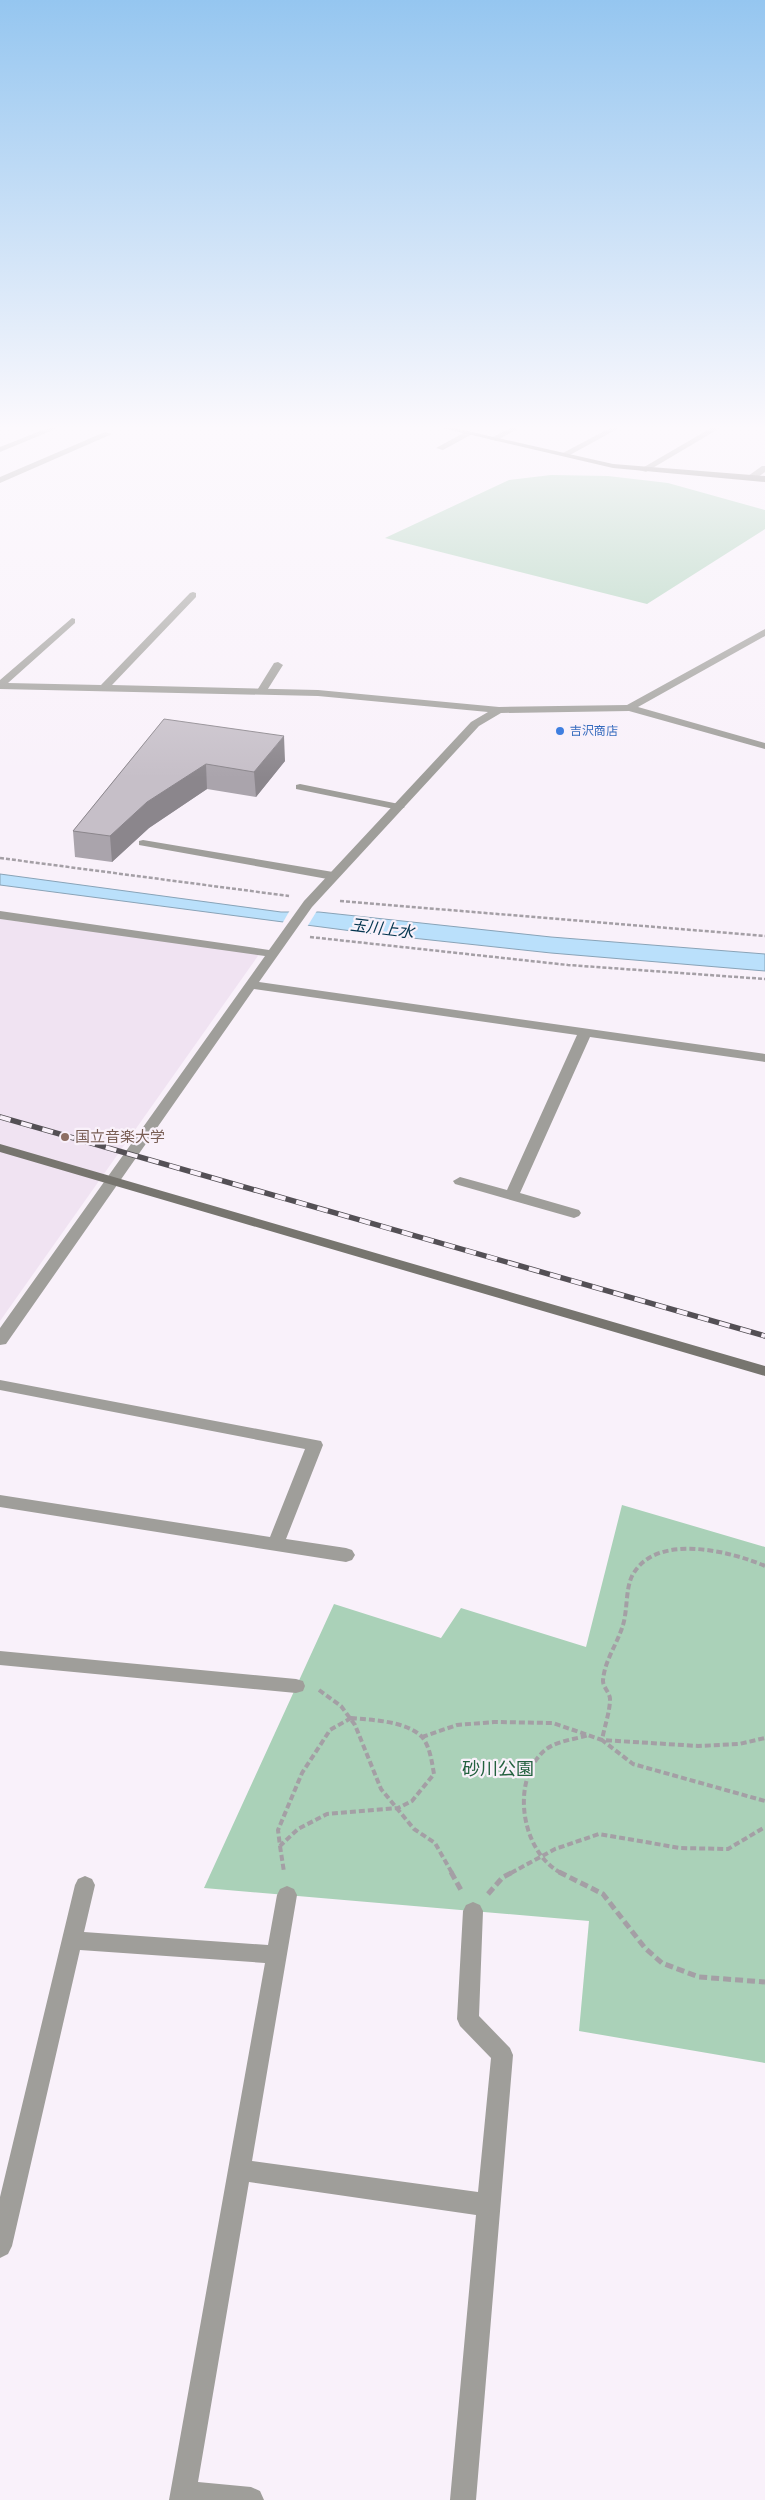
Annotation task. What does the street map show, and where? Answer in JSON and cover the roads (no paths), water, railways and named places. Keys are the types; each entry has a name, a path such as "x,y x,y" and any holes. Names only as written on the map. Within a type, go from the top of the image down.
{"street":[{"path":"103,689 193,596"},
{"path":"0,685 72,620"},
{"path":"629,708 765,632"},
{"path":"261,692 278,665"},
{"path":"0,685 351,695 499,710 629,708 765,746"},
{"path":"0,1340 310,901 475,724 499,710"},
{"path":"300,787 399,807"},
{"path":"143,843 333,876"},
{"path":"0,915 274,954"},
{"path":"251,985 765,1058"},
{"path":"512,1195 585,1033"},
{"path":"0,1148 765,1371"},
{"path":"460,1181 574,1213"},
{"path":"0,1386 315,1446 276,1543"},
{"path":"0,1501 346,1555"},
{"path":"0,1658 296,1686"},
{"path":"0,2246 84,1885"},
{"path":"250,2500 182,2497 287,1895"},
{"path":"463,2500 502,2055 468,2018 473,1911"},
{"path":"72,1940 276,1955"},
{"path":"239,2170 488,2205"}],"water":[{"name":"玉川上水","path":"0,874 281,912 319,912 551,937 765,954 765,971 551,953 375,934 0,885"}],"railway":[{"path":"0,1117 765,1336"}],"place":[{"name":"吉沢商店","path":"560,731"},
{"name":"国立音楽大学","path":"65,1137"}],"park label":[{"name":"砂川公園","path":"498,1770"}]}
